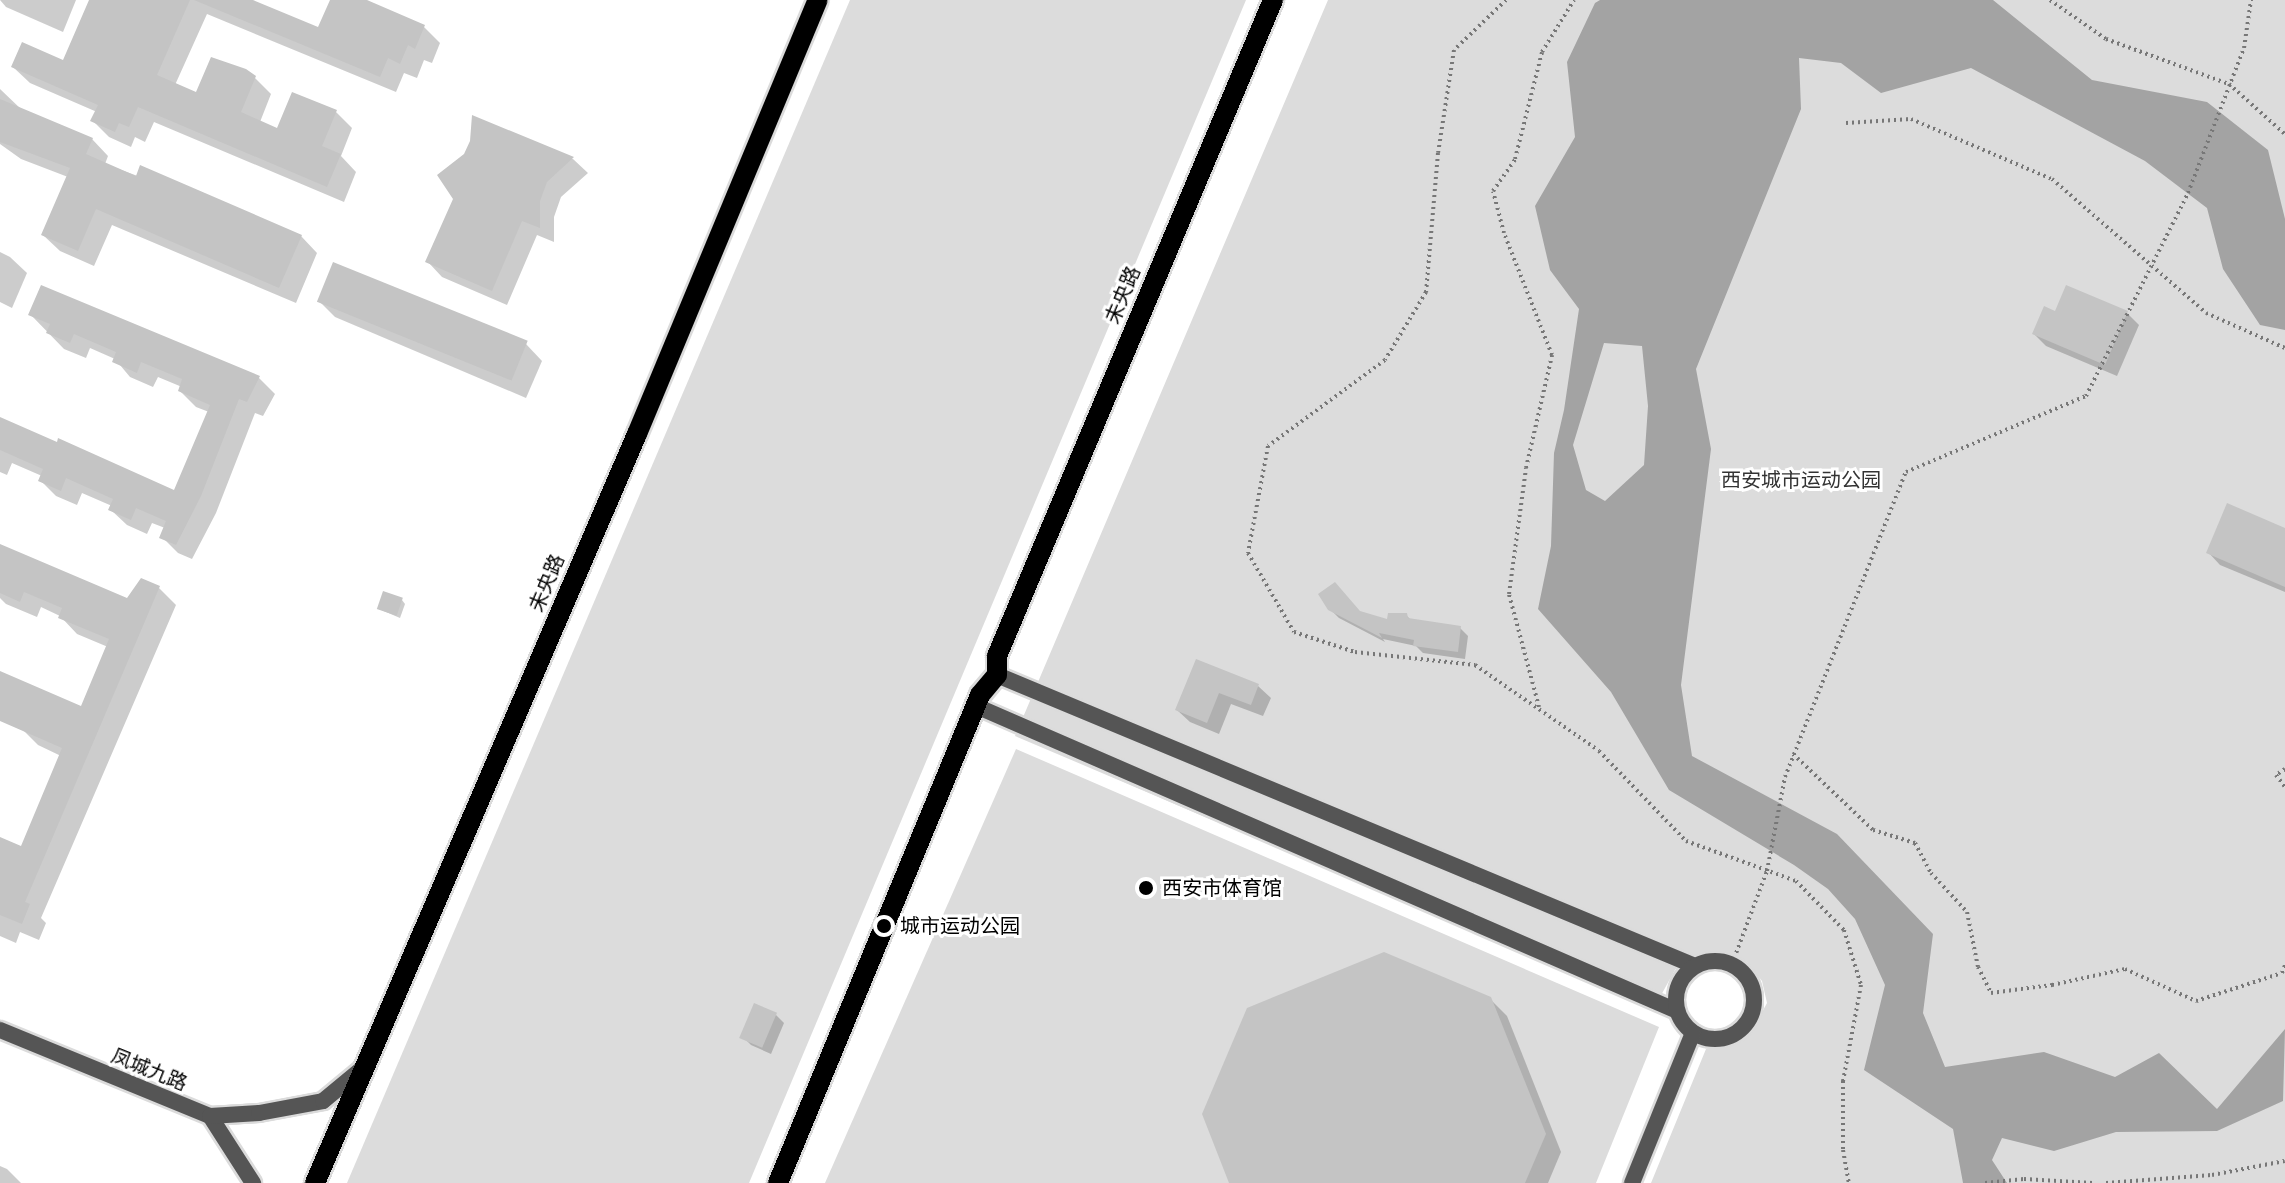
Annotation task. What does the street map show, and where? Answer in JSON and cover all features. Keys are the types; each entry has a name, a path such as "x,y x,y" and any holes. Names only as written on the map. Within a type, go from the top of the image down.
{"main road":[{"name":"未央路","path":"315,1183 637,434 818,0"},
{"name":"未央路","path":"778,1183 976,706 997,675 997,656 1273,0"}],"street":[{"path":"976,706 1677,1011 1693,1033 1719,1039 1732,1036 1751,1018 1755,1006 1750,981 1732,964 1719,961 1695,966 997,675"},
{"path":"1677,1011 1679,985 1695,966"},
{"name":"凤城九路","path":"0,1030 210,1116"},
{"path":"1632,1183 1693,1033"},
{"path":"253,1183 210,1116 259,1113 323,1101 365,1066"}],"path":[{"path":"1506,0 1454,50 1438,153 1426,292 1385,360 1268,446 1248,553 1294,632 1355,652 1475,665 1599,751 1686,841 1796,881 1844,930 1861,985 1843,1081 1843,1150 1849,1183"},
{"path":"1539,709 1509,594 1526,468 1552,355 1504,233 1493,191 1515,159 1542,52 1574,0"},
{"path":"2050,0 2106,39 2229,84 2285,134"},
{"path":"1732,964 1767,871 1785,777 1793,754 1906,472 2086,396 2188,193 2244,48 2251,0"},
{"path":"1846,123 1911,119 2052,179 2206,313 2285,348"},
{"path":"1793,754 1873,830 1915,843 1931,873 1967,912 1978,967 1991,993 2052,985 2125,969 2196,1001 2282,973 2285,965"},
{"path":"2285,769 2276,775 2285,787"},
{"path":"2106,1183 2212,1175 2285,1161"},
{"path":"1985,1183 2024,1179 2093,1183"}],"green space":[{"path":"850,0 1246,0 749,1183 347,1183"},
{"name":"西安城市运动公园","path":"1328,0 2285,0 2285,1183 1651,1183 1706,1049 1736,1044 1753,1029 1767,1003 1762,981 1747,962 1726,953 1702,953 1676,968 1654,1008 1015,736"},
{"name":"西安市体育馆","path":"1016,749 1659,1027 1596,1183 825,1183"}],"shaded area":[{"path":"1600,0 1993,0 2092,80 2207,102 2268,150 2285,219 2285,330 2260,325 2223,269 2207,208 2145,161 1971,68 1881,93 1841,63 1799,58 1801,109 1696,369 1711,449 1681,685 1692,756 1837,834 1933,934 1923,1013 1945,1067 2044,1052 2115,1077 2159,1053 2217,1109 2285,1029 2283,1101 2217,1131 2116,1132 2054,1151 2002,1138 1992,1160 2007,1183 1963,1183 1953,1129 1864,1070 1885,985 1855,919 1828,889 1794,865 1669,790 1611,692 1538,609 1551,546 1554,453 1564,410 1579,309 1550,270 1535,206 1575,137 1567,62 1595,3","holes":["1604,343 1642,346 1648,406 1644,465 1605,501 1586,490 1573,445"]}],"building":[{"path":"89,0 190,0 157,75 196,92 211,57 246,69 256,76 241,112 277,128 292,92 337,110 322,146 341,154 327,187 138,107 129,127 119,123 115,132 90,121 98,105 11,67 22,42 63,60"},
{"path":"194,0 253,0 318,27 330,0 367,0 425,25 415,49 408,45 400,64 388,58 380,77"},
{"path":"0,99 93,138 86,154 136,176 140,165 302,235 279,288 96,209 78,251 41,235 70,168 0,142"},
{"path":"472,115 574,157 547,182 540,201 540,228 522,221 492,291 425,262 453,199 437,175 464,154 470,141"},
{"path":"333,262 528,341 512,381 317,302"},
{"path":"41,285 260,376 247,402 239,399 201,496 176,545 159,538 166,521 136,508 131,520 108,510 113,499 66,478 61,491 38,481 43,469 0,450 0,417 57,442 58,438 174,490 210,405 178,391 182,379 141,362 137,373 112,362 116,352 74,334 70,343 46,333 50,324 28,315"},
{"path":"2066,285 2128,311 2105,365 2032,334 2044,306 2055,311"},
{"path":"2227,503 2285,528 2285,587 2206,553"},
{"path":"0,544 127,598 141,578 160,586 25,902 30,904 22,924 0,915 0,837 21,846 62,748 0,721 0,671 81,706 109,639 58,618 62,608 24,592 20,602 0,593"},
{"path":"1335,582 1360,611 1387,619 1388,613 1407,613 1408,618 1461,626 1458,652 1413,646 1414,640 1379,633 1382,638 1328,610 1318,594"},
{"path":"383,591 403,598 397,616 377,609"},
{"path":"1196,659 1259,684 1251,705 1219,693 1207,723 1175,710"},
{"path":"1384,952 1491,997 1546,1134 1525,1183 1229,1183 1202,1114 1247,1008"},
{"path":"754,1003 777,1013 762,1048 739,1038"}],"place":[{"name":"西安市体育馆","path":"1146,888"},
{"name":"城市运动公园","path":"884,926"}]}
